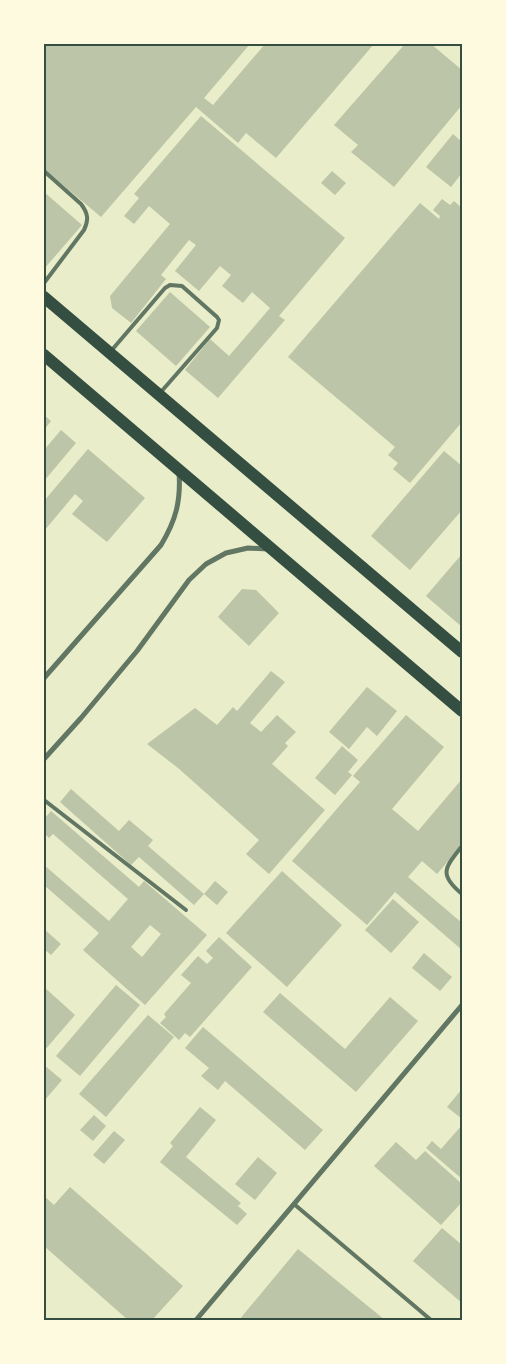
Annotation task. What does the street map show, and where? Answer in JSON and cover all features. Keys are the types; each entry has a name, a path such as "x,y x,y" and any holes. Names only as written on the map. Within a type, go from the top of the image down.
{"main road":[{"path":"44,297 462,652"},
{"path":"44,355 462,711"}],"street":[{"path":"44,678 160,545 171,528 177,510 180,490 179,469"},
{"path":"44,760 137,651 189,580 206,564 226,553 248,548 272,550"},
{"path":"198,1320 462,1004"}],"lane":[{"path":"44,171 86,209 88,216 84,230 44,283"},
{"path":"109,353 165,288 170,285 182,286 217,317 219,325 159,395"},
{"path":"44,800 186,910"},
{"path":"462,846 448,864 446,870 450,884 462,894"},
{"path":"294,1204 431,1320"}],"building":[{"path":"44,44 250,44 204,98 213,105 265,44 374,44 276,158 246,133 238,143 196,107 101,217 44,169"},
{"path":"405,44 431,44 462,70 462,105 394,187 351,152 358,145 334,125"},
{"path":"201,116 345,238 279,316 285,320 218,398 185,370 210,339 229,356 270,308 252,292 243,303 222,286 231,275 220,266 199,291 175,271 196,245 189,240 161,275 166,279 131,323 112,308 110,296 170,224 149,206 134,224 124,216 139,198 134,194"},
{"path":"453,134 462,142 462,173 451,187 426,167"},
{"path":"332,171 346,183 335,195 321,183"},
{"path":"44,192 82,225 44,269"},
{"path":"442,199 450,205 454,201 462,208 462,422 410,483 393,469 398,463 388,455 395,447 288,357 420,203 439,219 440,216 433,210"},
{"path":"170,292 210,327 176,366 136,331"},
{"path":"44,415 51,421 44,430"},
{"path":"61,430 76,443 44,481 44,450"},
{"path":"88,449 145,498 107,542 72,514 83,501 75,494 44,531 44,501"},
{"path":"444,451 462,466 462,510 410,570 371,536"},
{"path":"462,554 462,627 426,596"},
{"path":"242,589 256,590 279,613 249,646 218,617"},
{"path":"271,671 285,682 250,723 261,732 277,715 296,732 285,743 288,746 272,764 325,810 269,874 246,854 259,840 178,768 147,744 195,708 217,725 233,707 237,711"},
{"path":"367,687 397,711 377,736 367,727 349,749 329,732"},
{"path":"406,715 444,747 392,809 418,831 462,779 462,845 437,874 422,861 408,877 462,923 462,950 395,892 367,925 292,861 360,782 353,776"},
{"path":"342,746 358,760 348,772 352,775 335,795 315,778"},
{"path":"71,789 119,831 129,820 153,840 148,846 204,894 194,905 139,857 131,865 60,802"},
{"path":"51,811 139,887 144,881 207,935 145,1005 83,950 99,933 44,885 44,865 109,921 128,899 53,834 49,838 44,833 44,819","holes":["150,925 161,934 142,957 131,947"]},
{"path":"282,871 342,925 287,987 226,933"},
{"path":"215,881 228,892 217,905 204,894"},
{"path":"393,899 419,922 391,953 365,930"},
{"path":"44,929 61,944 51,955 44,949"},
{"path":"219,937 252,967 190,1037 185,1033 179,1040 160,1023 166,1017 164,1014 191,983 181,975 198,956 207,964 213,958 206,951"},
{"path":"424,953 452,977 440,991 412,968"},
{"path":"116,985 140,1005 80,1076 56,1056"},
{"path":"44,987 75,1015 44,1051"},
{"path":"280,993 345,1049 390,997 418,1021 356,1092 263,1012"},
{"path":"148,1015 174,1037 106,1117 79,1094"},
{"path":"203,1027 323,1130 305,1150 225,1081 218,1090 201,1076 209,1068 185,1048"},
{"path":"44,1065 62,1080 44,1101"},
{"path":"462,1089 462,1119 447,1107"},
{"path":"200,1107 216,1120 186,1157 241,1203 238,1206 247,1214 237,1225 160,1162 173,1146 170,1143"},
{"path":"94,1115 106,1126 93,1141 80,1130"},
{"path":"462,1125 462,1179 426,1148 432,1141 441,1149"},
{"path":"114,1131 125,1140 104,1164 93,1155"},
{"path":"396,1142 416,1160 425,1151 462,1184 462,1202 441,1225 374,1166"},
{"path":"258,1157 277,1173 255,1200 235,1184"},
{"path":"70,1187 183,1286 152,1320 128,1320 44,1246 44,1196 54,1205"},
{"path":"442,1228 462,1245 462,1303 413,1261"},
{"path":"298,1249 385,1320 239,1320"}]}
